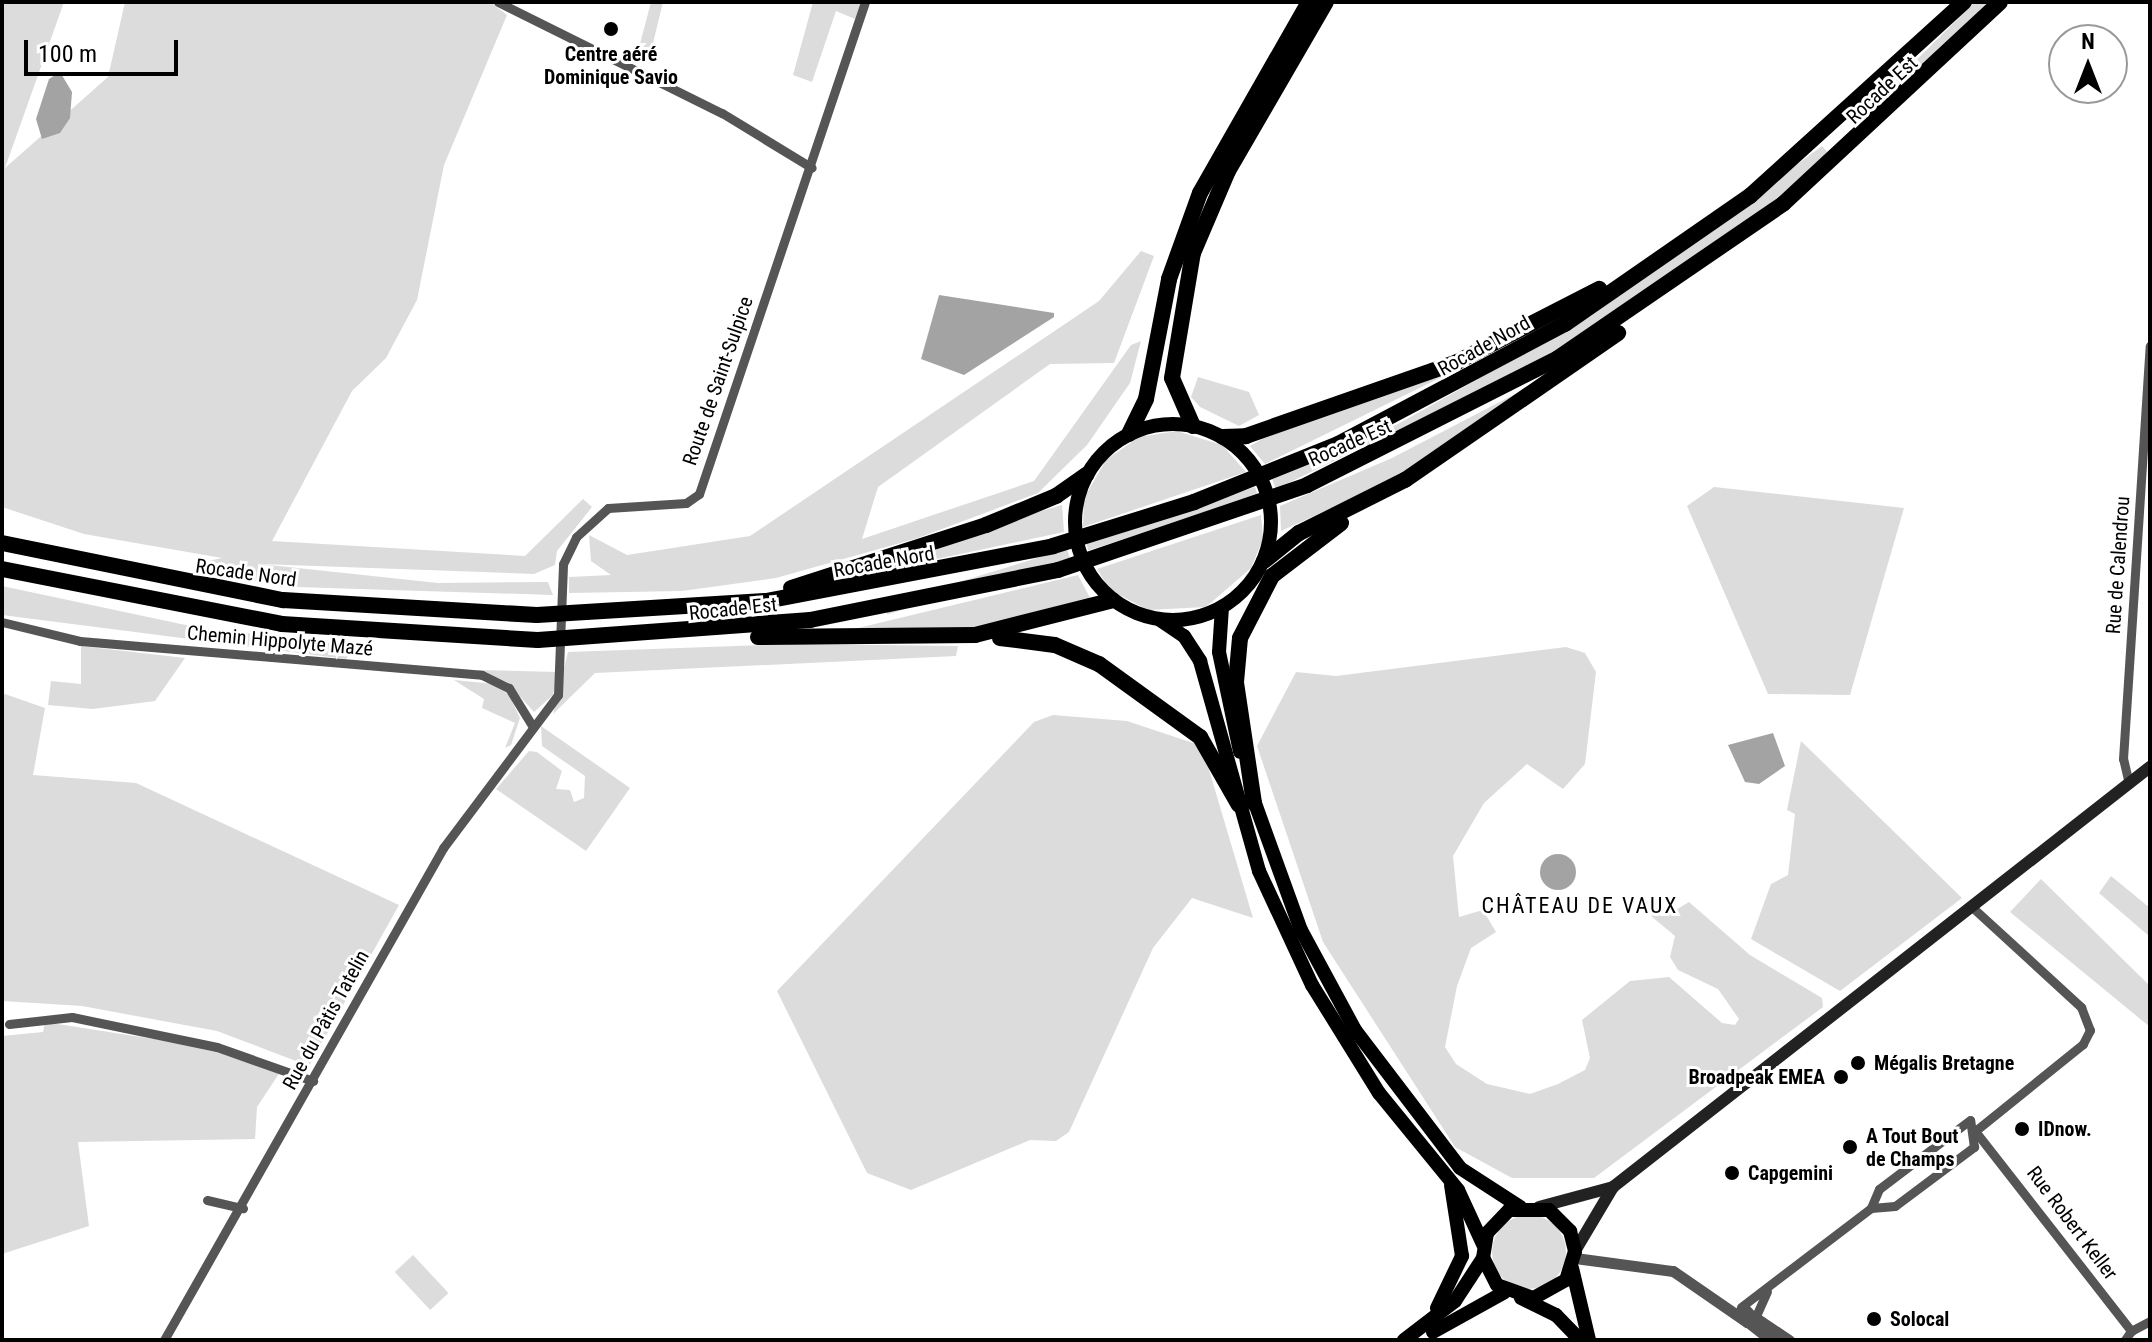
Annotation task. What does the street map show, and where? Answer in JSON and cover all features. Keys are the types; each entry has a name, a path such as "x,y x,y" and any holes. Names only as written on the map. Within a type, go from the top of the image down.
{"highway":[{"path":"1129,434 1146,399 1169,279 1200,193 1309,2"},
{"path":"1193,426 1172,378 1193,253 1228,171 1326,2"},
{"name":"Rocade Est","path":"1702,232 1830,130 1964,2"},
{"name":"Rocade Est","path":"589,639 743,629 937,599 1203,525 1477,404 1717,254 1843,153 2000,2"},
{"path":"1223,437 1246,436 1474,356 1702,232"},
{"name":"Rocade Nord","path":"2,543 283,600 537,615 824,593 953,570 1135,522 1252,480 1421,404 1565,324 1702,232"},
{"path":"1247,804 1236,670 1254,602 1301,548 1674,294 1717,254"},
{"path":"537,615 837,578 1043,503 1086,475"},
{"path":"1264,561 1299,533 1405,480"},
{"path":"2,569 282,624 418,637 589,639 975,635 1055,645 1099,664 1200,737 1247,804"},
{"path":"975,635 1113,600"}],"main road":[{"path":"1160,620 1222,607 1264,561 1271,534 1265,487 1239,449 1223,437 1193,426 1129,434 1086,475 1075,506 1078,549 1098,586 1113,600 1160,620 1184,636 1200,661 1247,804 1301,930 1355,1030 1460,1168 1520,1207"},
{"path":"1222,607 1225,688 1259,871 1312,985 1379,1093 1451,1185 1505,1292 1556,1315 1580,1340"},
{"path":"1412,1339 1455,1301 1500,1216 1520,1207 1538,1207 1613,1187 2150,767"},
{"path":"1412,1339 1446,1297 1459,1271 1463,1236 1451,1185"},
{"path":"1520,1298 1552,1292 1574,1259 1613,1187"},
{"path":"1538,1207 1564,1223 1589,1340"},
{"path":"1412,1339 1505,1292"}],"street":[{"path":"498,2 722,113 812,168"},
{"name":"Route de Saint-Sulpice","path":"533,727 553,704 563,671 562,579 570,548 598,514 630,504 686,503 699,494 812,168 865,2"},
{"name":"Rue de Calendrou","path":"2129,784 2123,759 2150,346"},
{"name":"Chemin Hippolyte Mazé","path":"2,622 80,641 482,675 509,688 533,727"},
{"name":"Rue du Pâtis Tatelin","path":"164,1340 243,1208 443,848 533,727"},
{"path":"1739,1310 1871,1208 1895,1206 1974,1147 1975,1131 2083,1044 2090,1030 2081,1007 1973,908"},
{"path":"9,1024 72,1017 217,1047 313,1081"},
{"name":"Rue Robert Keller","path":"1871,1208 1879,1189 1970,1120 1975,1131 2128,1335"},
{"path":"207,1200 243,1208"},
{"path":"1574,1259 1617,1260 1673,1271 1789,1340"},
{"path":"1754,1319 1769,1288"},
{"path":"1754,1319 1771,1340"},
{"path":"2128,1335 2150,1321"}],"shaded area":[{"path":"2,2 64,2 5,168 108,77 125,2 490,2 507,15 444,165 417,300 386,358 352,391 272,541 525,556 583,499 592,507 557,551 555,565 534,574 260,564 438,583 548,582 553,595 296,587 200,572 199,563 222,558 84,534 2,507"},
{"path":"651,2 663,2 648,64 636,59"},
{"path":"813,2 861,2 855,19 836,11 812,82 793,75"},
{"path":"1975,2 1990,2 1903,89 1896,80"},
{"path":"60,72 72,92 70,118 60,133 42,139 36,119 49,79"},
{"path":"1822,146 1830,155 1751,219 1544,359 1276,489 1272,479 1398,424 1591,316"},
{"path":"1141,251 1154,256 1114,363 1050,364 878,487 862,539 1034,481 1131,345 1141,341 1130,383 1087,445 1038,493 918,538 776,578 682,591 569,593 569,577 611,575 591,561 589,535 627,555 750,536 1099,301"},
{"path":"939,295 1054,313 1054,317 964,375 921,359"},
{"path":"1517,340 1265,464 1250,446 1281,428"},
{"path":"1198,377 1249,392 1259,415 1239,426 1200,407 1191,397"},
{"path":"1540,381 1404,475 1281,531 1280,506 1392,458"},
{"path":"1177,431 1222,445 1246,472 1083,527 1084,498 1106,460 1139,437"},
{"path":"1255,487 1258,496 1088,551 1086,542"},
{"path":"1714,487 1904,508 1850,695 1768,694 1687,506"},
{"path":"1062,505 1064,532 876,572 1038,512"},
{"path":"1261,515 1263,539 1251,568 1206,607 1148,610 1110,590 1097,569"},
{"path":"1067,549 1070,559 887,614 884,605"},
{"path":"1078,575 1090,598 986,629 854,629"},
{"path":"2,586 195,627 354,646 346,659 2,615"},
{"path":"794,644 958,646 956,656 595,673 553,714 568,652"},
{"path":"81,646 185,658 155,701 93,709 48,705 51,681 81,684"},
{"path":"1566,647 1585,653 1596,672 1585,764 1563,789 1527,764 1484,803 1453,856 1459,917 1483,910 1496,932 1471,948 1457,986 1445,1047 1456,1064 1487,1084 1530,1094 1558,1084 1585,1070 1590,1058 1582,1020 1630,981 1669,977 1722,1023 1735,1025 1739,1019 1718,989 1678,970 1670,957 1675,936 1651,916 1660,905 1674,911 1689,902 1750,955 1822,998 1823,1007 1594,1178 1512,1178 1455,1147 1323,942 1257,746 1296,672 1336,676"},
{"path":"477,670 558,672 553,695 534,712 507,682"},
{"path":"454,680 494,684 509,695 520,718 511,745 505,748 515,723 482,708 484,699"},
{"path":"2,693 45,708 33,775 136,783 399,905 309,1066 217,1031 82,1006 2,1001"},
{"path":"1053,715 1127,721 1202,746 1253,918 1192,898 1153,948 1069,1132 1056,1141 1030,1140 911,1190 867,1173 777,991 1034,722"},
{"path":"541,726 630,788 586,851 496,789 529,751 537,752 562,771 556,789 570,790 574,802 584,798 585,776 542,746"},
{"path":"1773,733 1785,766 1759,784 1745,782 1728,745"},
{"path":"1801,741 1962,898 1840,991 1751,939 1771,884 1788,875 1795,814 1787,810"},
{"path":"1558,854 1571,859 1576,872 1571,885 1558,890 1545,885 1540,872 1545,859"},
{"path":"2111,876 2150,908 2150,937 2099,893"},
{"path":"2041,879 2150,986 2150,1027 2010,912"},
{"path":"45,1022 211,1048 282,1069 257,1107 255,1139 78,1142 89,1226 2,1254 2,1036 43,1032"},
{"path":"1529,1215 1543,1218 1555,1226 1563,1238 1566,1252 1563,1266 1555,1278 1543,1286 1529,1289 1515,1286 1503,1278 1495,1266 1492,1252 1495,1238 1503,1226 1515,1218"},
{"path":"413,1255 448,1293 430,1310 395,1272"}],"place":[{"name":"Centre aéré Dominique Savio","path":"611,29"},
{"name":"Mégalis Bretagne","path":"1858,1063"},
{"name":"Broadpeak EMEA","path":"1841,1077"},
{"name":"IDnow.","path":"2022,1129"},
{"name":"A Tout Bout de Champs","path":"1850,1147"},
{"name":"Capgemini","path":"1732,1173"},
{"name":"Solocal","path":"1874,1319"}],"district":[{"name":"CHÂTEAU DE VAUX","path":"1580,906"}]}
